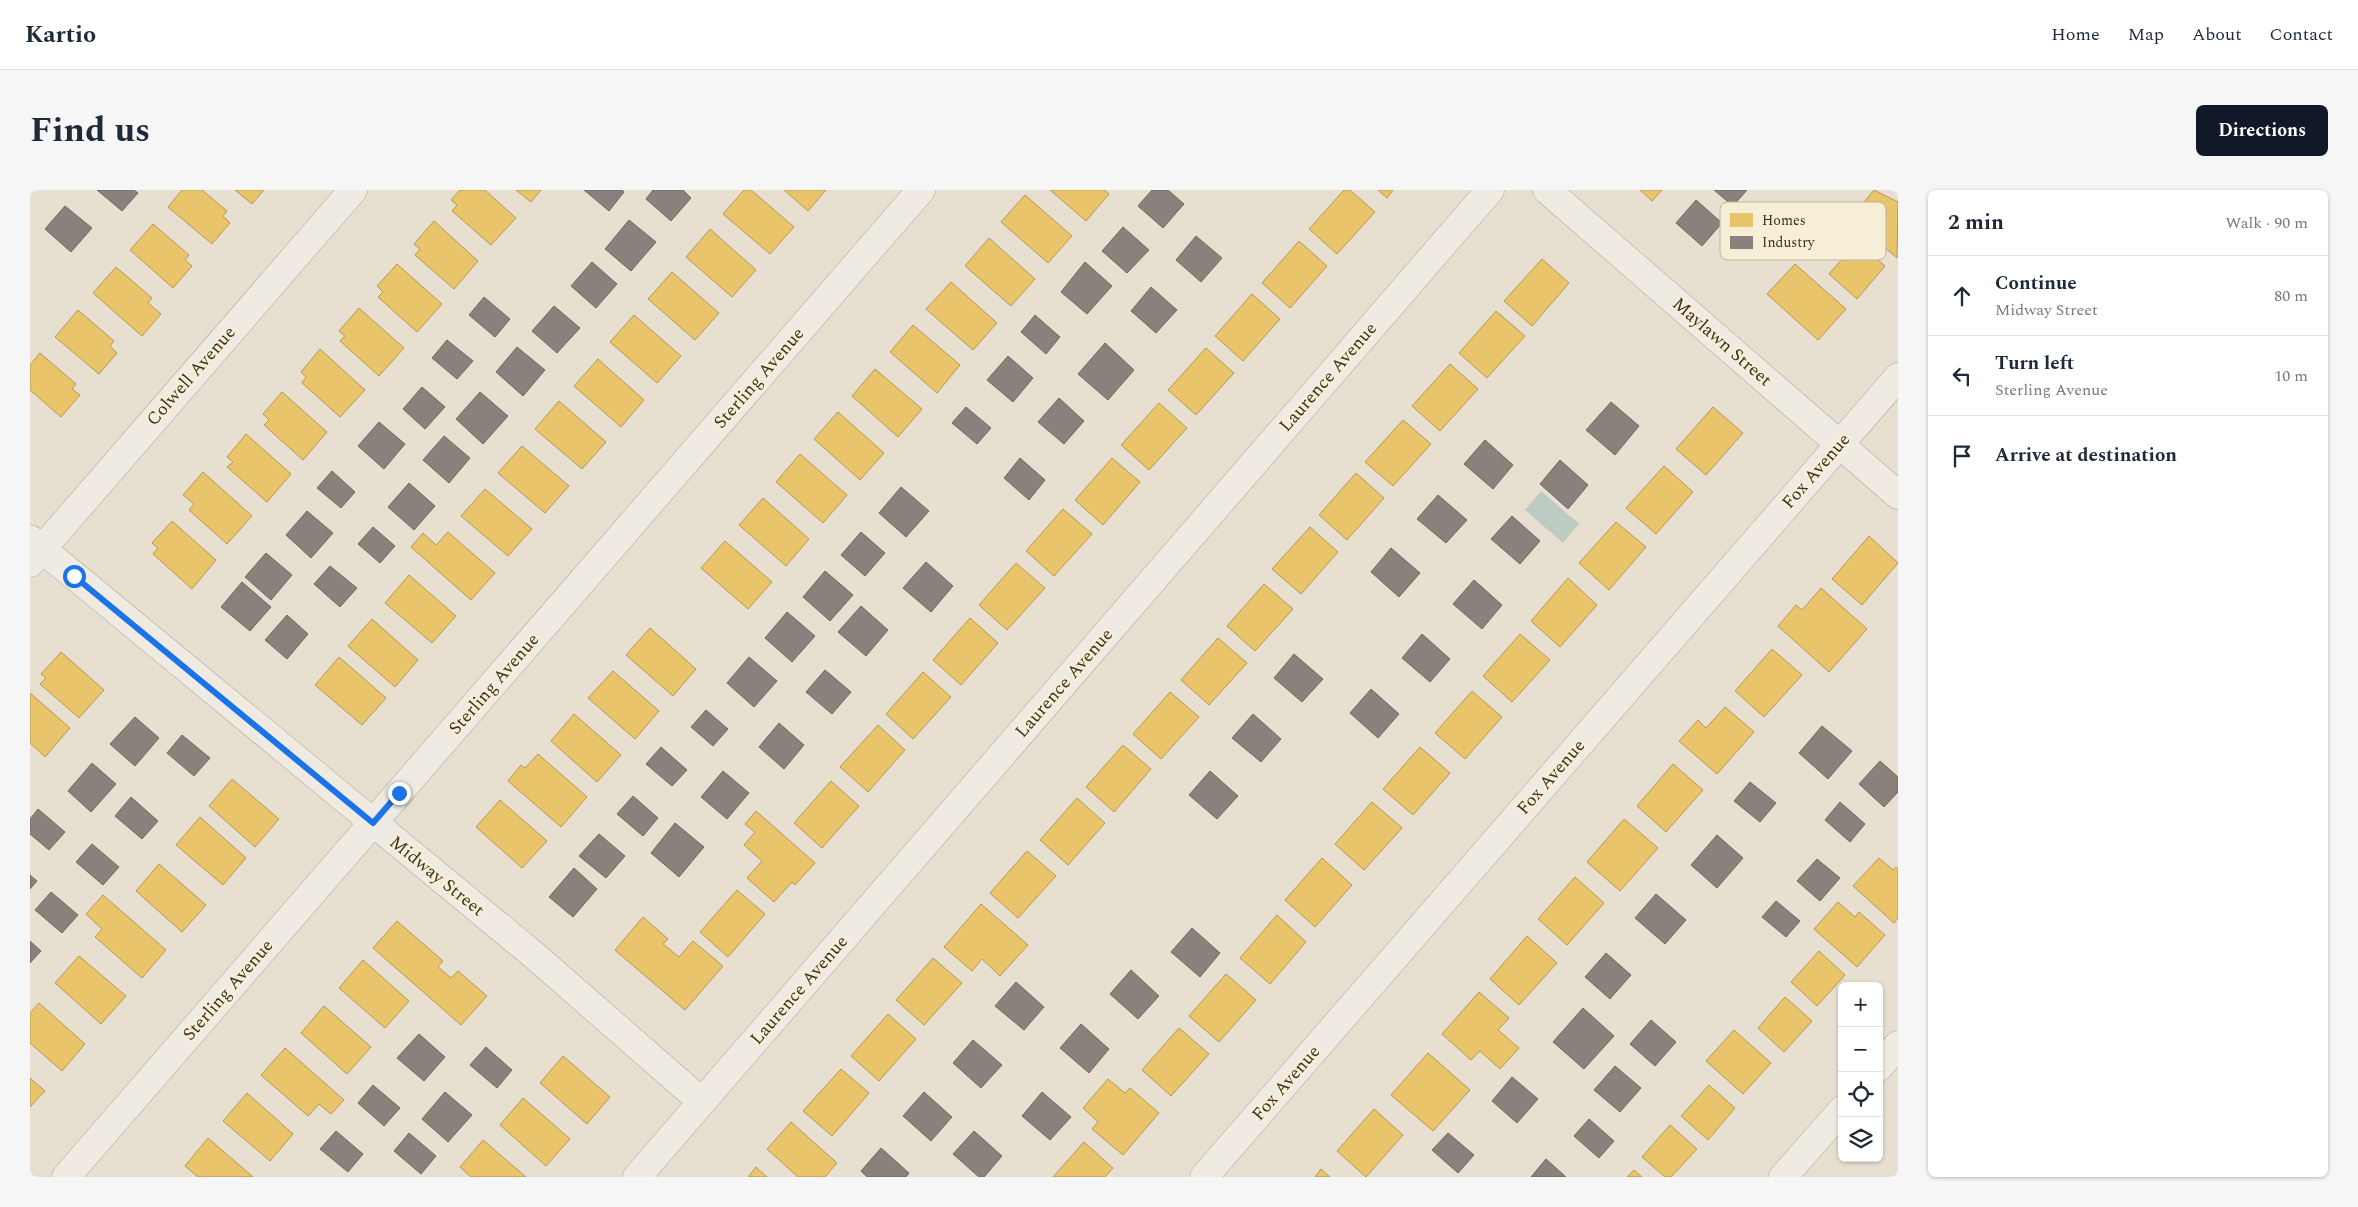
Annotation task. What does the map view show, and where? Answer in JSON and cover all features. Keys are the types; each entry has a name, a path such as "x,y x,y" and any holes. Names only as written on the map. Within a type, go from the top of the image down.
{"street":[{"name":"Colwell Avenue","path":"34,550 353,190"},
{"name":"Sterling Avenue","path":"66,1177 921,190"},
{"name":"Laurence Avenue","path":"637,1177 1490,190"},
{"name":"Maylawn Street","path":"1547,190 1898,495"},
{"name":"Fox Avenue","path":"1204,1177 1898,377"},
{"name":"Midway Street","path":"34,550 535,956 702,1102"},
{"path":"1883,1062 1898,1045"},
{"path":"1783,1177 1838,1115"}],"shaded area":[{"path":"1541,491 1579,524 1563,543 1525,510"}],"building: Homes":[{"path":"182,190 202,190 227,211 223,216 230,223 212,244 168,207"},
{"path":"235,190 264,190 252,204"},
{"path":"460,190 485,190 516,218 491,245 452,211 457,205 451,200"},
{"path":"516,190 541,190 531,202"},
{"path":"744,190 751,190 794,227 770,254 723,214"},
{"path":"784,190 826,190 808,211"},
{"path":"1050,190 1105,190 1109,194 1086,221"},
{"path":"1344,190 1350,190 1375,212 1337,254 1309,229"},
{"path":"1378,190 1393,190 1387,198"},
{"path":"1640,190 1662,190 1652,201"},
{"path":"1874,190 1898,202 1897,258 1886,248 1886,202 1864,202"},
{"path":"1025,195 1072,236 1048,263 1001,222"},
{"path":"434,221 478,261 454,289 415,255 420,249 414,244"},
{"path":"153,224 189,255 185,260 192,266 173,288 130,250"},
{"path":"710,229 756,270 732,297 686,257"},
{"path":"989,238 1035,279 1011,306 965,266"},
{"path":"1299,241 1327,266 1290,308 1262,283"},
{"path":"1542,259 1569,283 1532,326 1504,301"},
{"path":"1841,260 1878,260 1885,266 1857,299 1829,274"},
{"path":"397,264 442,304 417,332 378,297 383,292 377,286"},
{"path":"1795,264 1846,309 1818,340 1767,294"},
{"path":"116,267 152,298 148,303 161,314 142,336 93,293"},
{"path":"672,272 719,313 695,340 648,299"},
{"path":"951,282 997,323 973,350 926,309"},
{"path":"1252,294 1280,319 1243,361 1215,336"},
{"path":"359,308 404,348 379,376 340,341 345,336 339,331"},
{"path":"78,310 114,341 110,346 117,353 99,374 55,337"},
{"path":"1496,311 1525,336 1487,378 1459,353"},
{"path":"634,315 681,356 657,383 610,342"},
{"path":"913,325 960,365 937,393 890,352"},
{"path":"1206,348 1234,373 1196,415 1168,390"},
{"path":"320,349 365,390 340,417 302,383 306,377 301,372"},
{"path":"40,353 76,384 72,389 80,395 61,417 30,390 30,365"},
{"path":"598,359 644,400 621,427 574,386"},
{"path":"1450,364 1478,389 1440,431 1412,406"},
{"path":"875,369 922,409 898,437 852,396"},
{"path":"282,392 327,432 303,460 264,425 269,420 263,414"},
{"path":"559,401 606,442 582,469 535,429"},
{"path":"1159,403 1187,428 1149,470 1121,445"},
{"path":"1713,407 1743,433 1706,475 1676,449"},
{"path":"838,412 884,453 860,480 814,439"},
{"path":"1403,420 1431,444 1393,486 1365,462"},
{"path":"246,434 291,474 267,502 227,467 233,462 227,457"},
{"path":"522,446 569,486 545,513 498,473"},
{"path":"800,454 847,495 823,523 776,482"},
{"path":"1112,458 1140,482 1103,525 1075,500"},
{"path":"1664,466 1693,492 1656,534 1626,508"},
{"path":"203,472 252,516 227,544 189,510 194,504 183,495"},
{"path":"1356,473 1384,498 1347,540 1319,515"},
{"path":"485,489 532,529 508,556 461,516"},
{"path":"763,498 809,539 786,566 739,525"},
{"path":"1063,509 1092,534 1054,576 1026,551"},
{"path":"172,521 216,560 192,589 153,554 158,548 152,543"},
{"path":"1616,522 1646,547 1609,590 1579,563"},
{"path":"1310,527 1338,552 1301,594 1272,569"},
{"path":"448,532 495,573 471,600 411,547 423,533 436,545"},
{"path":"1869,536 1898,563 1862,605 1832,579"},
{"path":"725,541 772,582 748,609 701,568"},
{"path":"1016,563 1045,588 1007,630 979,605"},
{"path":"409,575 456,616 432,643 385,603"},
{"path":"1568,578 1597,605 1560,647 1531,621"},
{"path":"1264,584 1293,609 1255,651 1227,626"},
{"path":"1821,588 1867,629 1829,672 1778,626 1796,605 1802,610"},
{"path":"970,618 998,643 961,685 933,660"},
{"path":"372,619 418,660 395,687 348,646"},
{"path":"650,628 696,669 673,696 626,655"},
{"path":"1520,634 1550,660 1512,702 1483,676"},
{"path":"1218,638 1247,663 1209,705 1181,680"},
{"path":"1772,649 1802,675 1764,717 1735,691"},
{"path":"61,652 104,690 79,718 40,684 46,678 41,674"},
{"path":"339,657 386,698 362,725 315,685"},
{"path":"613,671 659,711 635,739 588,698"},
{"path":"923,672 951,697 913,739 886,714"},
{"path":"1472,691 1502,717 1465,759 1435,733"},
{"path":"1170,692 1199,717 1161,759 1133,734"},
{"path":"30,693 70,728 45,757 30,743"},
{"path":"1725,707 1754,732 1717,774 1679,741 1698,720 1706,728"},
{"path":"574,714 621,755 597,782 551,741"},
{"path":"878,725 905,750 868,792 840,767"},
{"path":"1123,745 1151,769 1114,812 1086,787"},
{"path":"1420,747 1450,773 1413,815 1383,789"},
{"path":"538,754 587,797 561,827 508,781 521,765 525,768"},
{"path":"1673,764 1703,790 1666,832 1637,806"},
{"path":"232,779 279,819 255,847 209,806"},
{"path":"831,781 859,806 822,848 794,823"},
{"path":"1077,798 1105,823 1068,865 1040,840"},
{"path":"500,800 547,841 522,868 476,827"},
{"path":"1372,802 1402,828 1364,870 1335,844"},
{"path":"756,811 815,863 795,885 792,882 774,902 747,878 762,861 744,845 755,832 745,824"},
{"path":"200,817 246,858 223,885 176,845"},
{"path":"1624,819 1658,848 1620,891 1587,862"},
{"path":"1027,851 1056,876 1018,918 990,893"},
{"path":"1322,858 1352,885 1315,927 1285,900"},
{"path":"1879,858 1893,870 1896,867 1898,869 1898,918 1894,923 1853,886"},
{"path":"159,864 206,905 182,932 136,891"},
{"path":"1575,877 1604,903 1567,945 1538,919"},
{"path":"737,890 765,914 728,957 700,932"},
{"path":"103,895 166,950 142,978 95,937 102,929 86,914"},
{"path":"1838,902 1855,917 1859,912 1885,935 1857,967 1814,929"},
{"path":"981,904 1028,945 1000,976 982,959 972,971 944,947"},
{"path":"1277,915 1306,942 1270,984 1240,958"},
{"path":"643,917 668,939 663,944 679,957 693,941 723,966 685,1010 615,950"},
{"path":"397,921 443,961 438,967 451,978 458,971 487,996 461,1025 373,948"},
{"path":"1527,936 1557,963 1519,1005 1490,979"},
{"path":"1819,951 1845,975 1817,1006 1791,982"},
{"path":"79,956 126,996 101,1024 55,983"},
{"path":"933,958 962,983 924,1025 896,1000"},
{"path":"363,960 409,1001 385,1028 339,988"},
{"path":"1226,974 1256,1000 1219,1042 1189,1016"},
{"path":"1479,992 1509,1018 1498,1030 1519,1048 1500,1069 1480,1051 1471,1060 1442,1034"},
{"path":"1785,997 1812,1021 1784,1052 1758,1028"},
{"path":"39,1003 85,1044 62,1071 30,1043 30,1013"},
{"path":"324,1006 371,1047 347,1074 301,1033"},
{"path":"888,1014 916,1039 879,1081 851,1056"},
{"path":"1179,1028 1209,1054 1171,1096 1142,1070"},
{"path":"1734,1030 1771,1063 1743,1094 1706,1061"},
{"path":"285,1048 344,1100 331,1114 319,1104 308,1116 261,1075"},
{"path":"1428,1053 1470,1090 1433,1131 1391,1095"},
{"path":"563,1056 610,1097 587,1124 540,1083"},
{"path":"841,1069 869,1093 832,1136 803,1111"},
{"path":"30,1078 45,1091 30,1107"},
{"path":"1108,1079 1125,1093 1130,1088 1159,1113 1123,1155 1092,1129 1098,1122 1083,1108"},
{"path":"1709,1085 1735,1108 1708,1140 1681,1116"},
{"path":"247,1093 293,1134 270,1161 223,1121"},
{"path":"523,1098 570,1139 546,1166 500,1125"},
{"path":"1374,1109 1403,1135 1366,1177 1337,1151"},
{"path":"791,1122 837,1163 825,1177 798,1177 767,1149"},
{"path":"1670,1125 1697,1149 1671,1177 1665,1177 1642,1157"},
{"path":"208,1138 253,1177 198,1177 185,1166"},
{"path":"483,1140 526,1177 471,1177 460,1167"},
{"path":"1084,1142 1113,1168 1105,1177 1053,1177"},
{"path":"756,1167 767,1177 748,1177"},
{"path":"1321,1169 1330,1177 1315,1177"},
{"path":"1634,1170 1642,1177 1627,1177"}],"building: Industry":[{"path":"97,190 134,190 138,193 122,211"},
{"path":"584,190 622,190 624,192 609,211"},
{"path":"653,190 683,190 691,198 671,221 646,199"},
{"path":"1152,190 1168,190 1184,204 1163,228 1138,206"},
{"path":"1714,190 1747,190 1736,202 1728,202"},
{"path":"1696,200 1720,221 1720,225 1702,246 1676,223"},
{"path":"65,206 92,228 71,252 45,229"},
{"path":"629,220 656,242 631,271 605,249"},
{"path":"1123,227 1149,250 1127,273 1102,251"},
{"path":"1196,236 1222,258 1201,282 1176,260"},
{"path":"592,262 617,284 596,308 571,286"},
{"path":"1085,262 1112,286 1087,314 1061,292"},
{"path":"1151,287 1177,310 1156,333 1131,311"},
{"path":"484,297 510,319 495,337 469,315"},
{"path":"554,306 580,328 557,353 532,331"},
{"path":"1035,315 1060,337 1046,354 1021,332"},
{"path":"447,340 473,361 457,379 432,358"},
{"path":"1105,343 1134,370 1108,400 1078,374"},
{"path":"517,347 545,370 523,396 496,372"},
{"path":"1008,356 1033,378 1013,402 987,380"},
{"path":"422,387 445,407 425,429 403,409"},
{"path":"480,392 508,416 483,444 456,419"},
{"path":"1059,398 1084,421 1064,444 1038,422"},
{"path":"1611,402 1639,426 1615,455 1586,430"},
{"path":"966,407 991,428 977,444 952,423"},
{"path":"379,422 405,444 384,469 358,446"},
{"path":"444,436 470,458 449,483 423,460"},
{"path":"1485,440 1513,465 1493,489 1464,464"},
{"path":"1020,458 1045,480 1029,500 1004,478"},
{"path":"1560,460 1588,485 1568,509 1540,484"},
{"path":"332,471 355,492 341,508 317,488"},
{"path":"409,483 435,506 414,530 388,507"},
{"path":"901,487 929,511 906,537 879,513"},
{"path":"1438,495 1467,520 1446,543 1417,519"},
{"path":"307,511 333,533 311,558 286,535"},
{"path":"1512,516 1540,541 1520,564 1491,539"},
{"path":"373,527 395,546 380,563 358,544"},
{"path":"861,532 885,553 865,576 841,555"},
{"path":"1391,548 1420,573 1399,597 1371,572"},
{"path":"266,553 292,575 271,600 245,577"},
{"path":"926,562 953,586 931,612 903,588"},
{"path":"330,566 357,588 340,607 314,584"},
{"path":"825,571 853,595 830,621 803,597"},
{"path":"1474,580 1502,605 1482,629 1453,604"},
{"path":"242,582 271,607 250,631 221,607"},
{"path":"861,606 888,630 866,656 838,632"},
{"path":"787,612 815,636 792,662 765,638"},
{"path":"287,615 308,634 287,659 265,640"},
{"path":"1422,634 1450,659 1430,682 1402,658"},
{"path":"1294,654 1323,679 1302,702 1274,678"},
{"path":"749,657 777,681 754,707 727,683"},
{"path":"825,670 851,692 832,714 806,692"},
{"path":"1371,689 1399,714 1378,738 1350,713"},
{"path":"706,710 728,729 713,746 691,727"},
{"path":"1253,714 1281,739 1261,762 1232,738"},
{"path":"135,717 159,738 135,766 110,744"},
{"path":"779,723 804,745 784,769 759,747"},
{"path":"1822,726 1852,751 1828,779 1799,753"},
{"path":"182,735 210,758 194,776 167,753"},
{"path":"661,747 687,770 672,786 646,764"},
{"path":"1880,761 1898,777 1898,792 1884,807 1859,784"},
{"path":"92,763 116,784 91,812 68,791"},
{"path":"723,771 749,793 727,819 701,797"},
{"path":"1210,771 1238,796 1217,819 1189,795"},
{"path":"1750,782 1776,803 1760,822 1734,801"},
{"path":"633,796 658,818 643,836 617,814"},
{"path":"131,797 158,821 142,839 115,816"},
{"path":"1840,802 1865,824 1850,842 1825,820"},
{"path":"38,809 65,832 49,850 30,834 30,819"},
{"path":"675,823 704,847 679,877 651,853"},
{"path":"599,834 625,856 606,878 579,856"},
{"path":"1717,835 1743,858 1717,888 1691,865"},
{"path":"92,844 119,867 103,885 76,862"},
{"path":"1817,859 1840,878 1820,901 1797,881"},
{"path":"574,868 597,889 573,917 549,897"},
{"path":"30,875 37,881 30,889"},
{"path":"51,892 78,915 62,933 35,910"},
{"path":"1656,894 1686,920 1665,944 1635,918"},
{"path":"1776,901 1800,921 1786,937 1762,917"},
{"path":"1192,928 1220,953 1200,977 1171,952"},
{"path":"30,941 41,951 30,963"},
{"path":"1606,953 1631,975 1610,999 1585,977"},
{"path":"1131,970 1159,996 1138,1019 1110,994"},
{"path":"1016,982 1044,1007 1024,1030 995,1006"},
{"path":"1583,1008 1614,1036 1584,1069 1553,1042"},
{"path":"1651,1020 1676,1042 1655,1066 1630,1044"},
{"path":"1081,1024 1109,1049 1089,1073 1060,1048"},
{"path":"419,1034 445,1057 424,1081 397,1058"},
{"path":"973,1040 1002,1065 981,1088 953,1063"},
{"path":"486,1047 512,1070 497,1088 470,1065"},
{"path":"1615,1066 1641,1088 1620,1112 1594,1090"},
{"path":"1512,1077 1538,1099 1517,1123 1492,1101"},
{"path":"373,1085 400,1108 384,1126 358,1103"},
{"path":"445,1092 472,1115 448,1142 422,1119"},
{"path":"924,1092 952,1117 931,1141 903,1116"},
{"path":"1042,1092 1071,1117 1050,1140 1022,1116"},
{"path":"1589,1119 1614,1141 1599,1158 1574,1136"},
{"path":"336,1131 363,1154 348,1172 320,1149"},
{"path":"974,1131 1002,1156 984,1177 979,1177 953,1154"},
{"path":"409,1133 436,1156 421,1174 394,1151"},
{"path":"1448,1133 1474,1155 1458,1173 1432,1150"},
{"path":"881,1148 909,1173 906,1177 867,1177 861,1171"},
{"path":"1546,1159 1566,1177 1531,1177"}],"route":[{"path":"74,576 373,823 399,793"}]}
